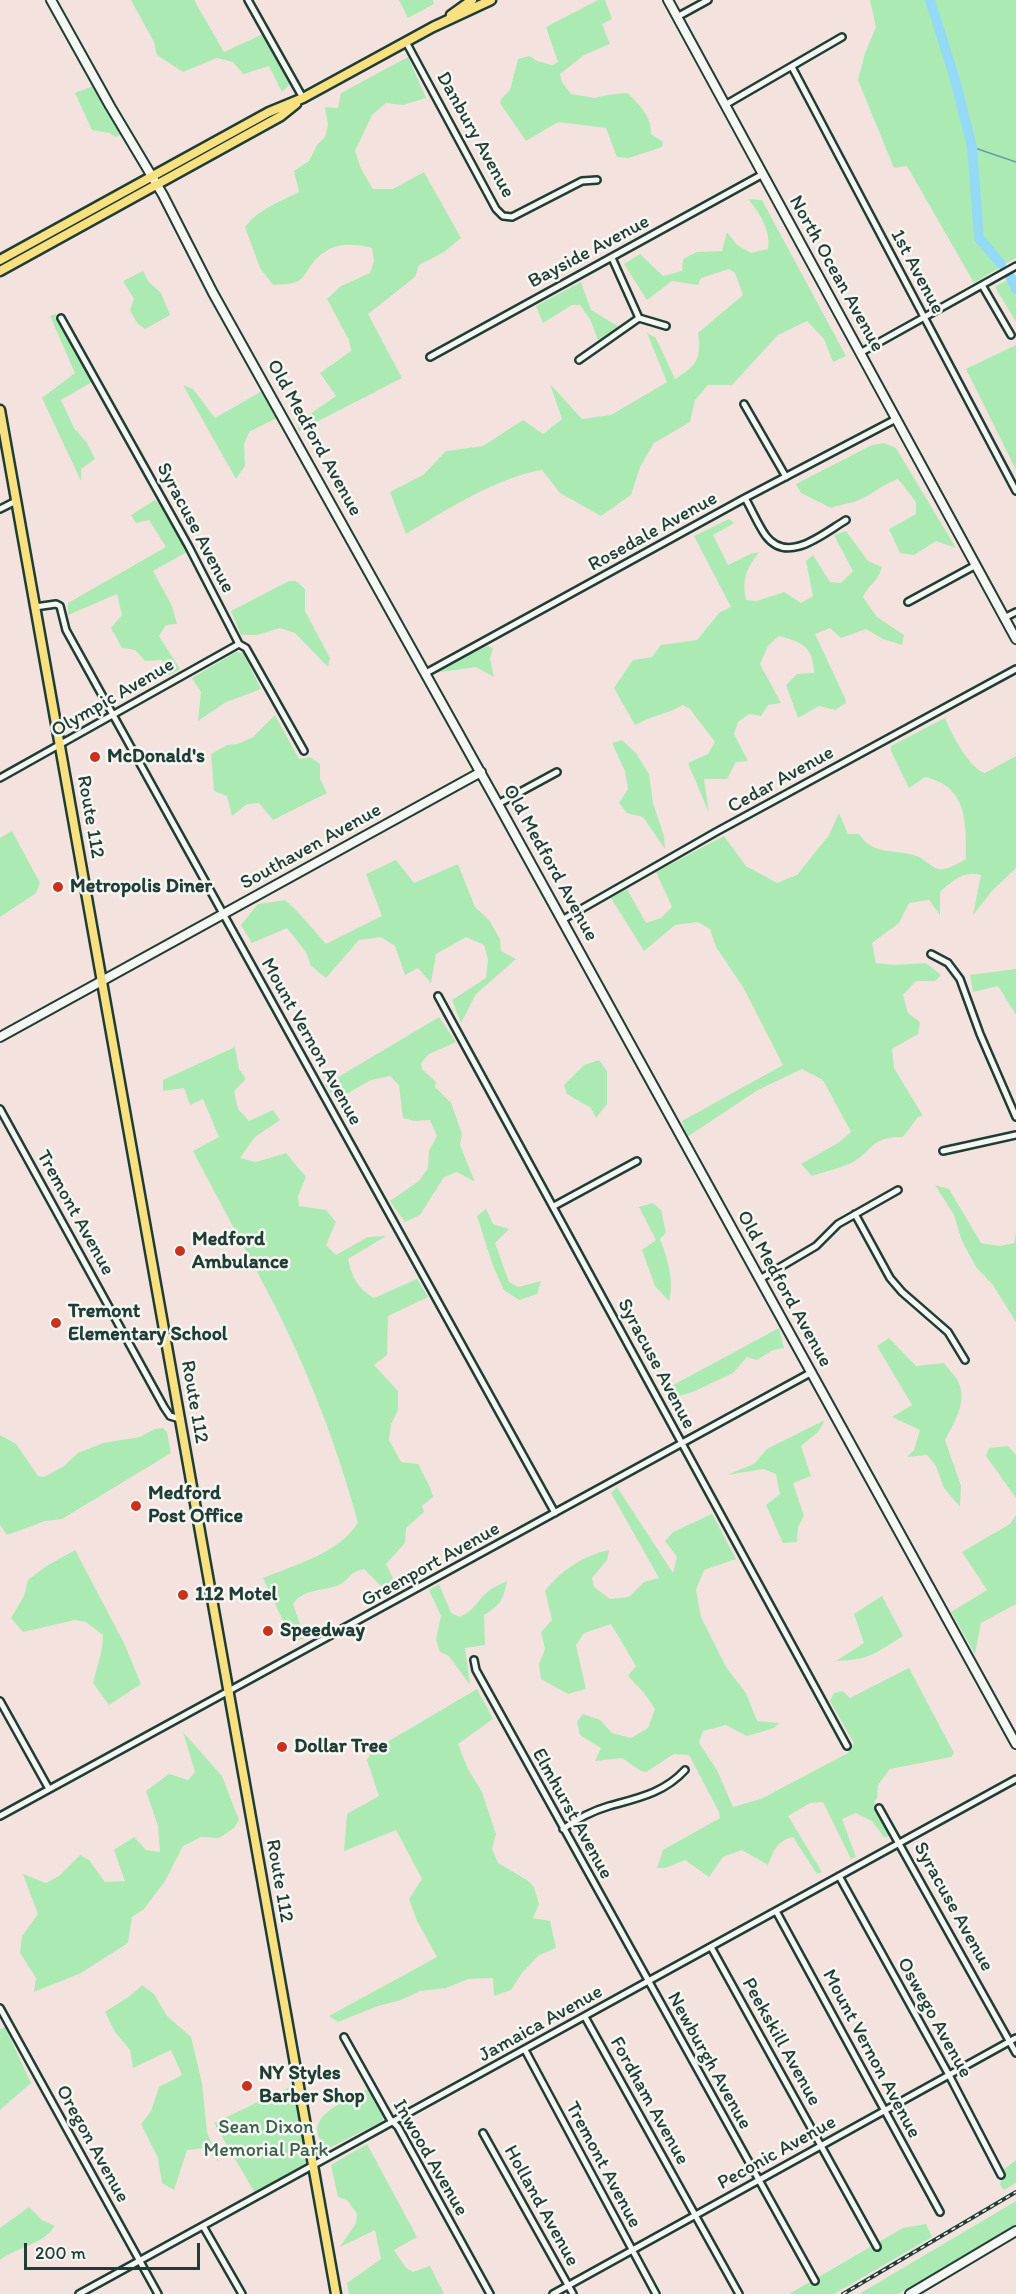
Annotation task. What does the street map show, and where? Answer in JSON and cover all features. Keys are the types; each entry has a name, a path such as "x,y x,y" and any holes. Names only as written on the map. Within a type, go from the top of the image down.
{"main road":[{"path":"433,27 472,0"},
{"path":"0,260 269,112 303,98 433,27 491,0"},
{"path":"0,271 281,116 303,98"},
{"name":"Route 112","path":"0,410 336,2294"}],"street":[{"name":"Old Medford Avenue","path":"51,0 110,106 158,185 213,293 481,772 1016,1744"},
{"path":"248,0 303,98"},
{"name":"North Ocean Avenue","path":"668,0 1016,639"},
{"path":"677,17 708,0"},
{"path":"725,105 842,37"},
{"name":"Danbury Avenue","path":"406,42 496,209 502,216 512,217 582,181 597,180"},
{"name":"1st Avenue","path":"792,67 1016,491"},
{"name":"Bayside Avenue","path":"430,357 763,174"},
{"path":"612,258 639,318 666,326"},
{"path":"860,352 1016,266"},
{"path":"982,285 1011,335"},
{"name":"Syracuse Avenue","path":"61,318 189,547 239,644 246,648 304,751"},
{"path":"579,360 639,318"},
{"path":"744,404 786,477"},
{"name":"Rosedale Avenue","path":"426,673 745,498 896,419"},
{"path":"745,498 766,536 776,545 790,549 803,545 846,520"},
{"path":"0,510 16,501"},
{"path":"908,602 976,565"},
{"name":"Mount Vernon Avenue","path":"35,607 56,604 60,606 66,630 555,1513"},
{"path":"1004,618 1016,612"},
{"name":"Olympic Avenue","path":"0,778 239,644"},
{"name":"Cedar Avenue","path":"562,920 726,827 1016,669"},
{"name":"Southaven Avenue","path":"0,1037 481,772"},
{"path":"498,804 557,772"},
{"path":"931,954 948,963 960,979 980,1034 1016,1117"},
{"name":"Syracuse Avenue","path":"438,996 847,1746"},
{"name":"Tremont Avenue","path":"0,1109 164,1407 170,1416 180,1419"},
{"path":"943,1151 1016,1135"},
{"path":"554,1206 637,1161"},
{"path":"760,1279 816,1246 829,1231 855,1214 898,1190"},
{"path":"855,1214 890,1278 902,1292 948,1332 965,1360"},
{"name":"Greenport Avenue","path":"0,1816 229,1693 812,1372"},
{"name":"Elmhurst Avenue","path":"474,1660 476,1670 647,1982"},
{"path":"0,1701 49,1789"},
{"path":"563,1829 581,1817 609,1806 635,1801 660,1790 685,1770"},
{"name":"Jamaica Avenue","path":"83,2293 1016,1779"},
{"name":"Syracuse Avenue","path":"879,1808 1016,2053"},
{"name":"Oswego Avenue","path":"839,1876 949,2075 1000,2175"},
{"name":"Mount Vernon Avenue","path":"776,1911 940,2212"},
{"name":"Peekskill Avenue","path":"711,1947 877,2247"},
{"name":"Newburgh Avenue","path":"647,1982 815,2281"},
{"name":"Oregon Avenue","path":"0,2008 158,2294"},
{"name":"Fordham Avenue","path":"585,2017 739,2294"},
{"name":"Inwood Avenue","path":"344,2037 398,2127 490,2294"},
{"name":"Peconic Avenue","path":"553,2294 1016,2038"},
{"name":"Tremont Avenue","path":"525,2050 656,2294"},
{"name":"Holland Avenue","path":"483,2133 573,2294"},
{"path":"203,2226 242,2294"},
{"path":"910,2294 1016,2231"}],"green space":[{"path":"131,0 194,0 224,52 263,34 290,84 282,92 269,66 243,74 233,62 217,58 183,72 157,55 154,42"},
{"path":"399,0 433,0 434,4 408,18"},
{"path":"598,0 605,0 612,19 602,24 610,44 584,55 560,74 562,82 571,94 595,98 628,93 640,106 647,116 651,134 663,142 662,147 629,158 617,157 606,128 558,122 526,141 500,103 510,90 518,59 529,56 552,65 558,62 546,27"},
{"path":"870,0 1016,0 1016,258 974,283 907,166 894,168 858,80 865,53 876,27"},
{"path":"408,57 426,98 403,105 386,103 372,115 355,151 361,169 373,189 393,189 424,172 461,238 444,252 419,265 415,277 368,314 402,378 299,431 297,423 336,396 320,373 351,351 349,340 327,299 341,286 370,273 374,261 372,248 347,245 332,248 318,257 297,282 273,285 260,268 245,227 263,211 299,192 294,171 309,161 317,145 325,137 328,125 325,107 338,108 341,93"},
{"path":"93,86 123,134 115,137 110,133 92,130 75,93"},
{"path":"748,199 762,200 846,356 833,362 824,339 807,321 778,335 732,385 708,385 695,400 690,422 654,443 640,467 631,495 601,516 560,493 542,470 490,487 454,505 406,534 390,492 423,475 446,451 483,446 523,420 543,434 562,419 550,384 582,419 611,415 667,382 647,333 656,338 675,379 693,366 698,356 698,333 743,295 735,273 729,269 701,278 698,285 672,281 647,300 624,264 640,254 663,276 682,271 683,259 697,252 722,251 727,232 737,245 751,253 768,249 768,236 764,222"},
{"path":"143,271 148,281 161,293 170,315 145,329 137,323 130,310 134,299 123,281"},
{"path":"1016,275 1016,322 995,287"},
{"path":"581,282 591,310 619,327 598,340 590,319 580,305 572,305 543,323 536,306"},
{"path":"56,314 92,382 61,400 74,428 87,443 95,459 81,469 81,481 42,398 75,373 50,316"},
{"path":"1016,345 1016,470 966,369"},
{"path":"183,385 193,389 215,418 264,390 279,417 249,432 244,444 245,466 236,479"},
{"path":"884,443 896,448 956,548 936,541 914,555 900,553 889,529 916,514 916,502 898,479 860,500 831,508 801,493 796,484 872,445"},
{"path":"155,500 165,509 187,552 153,571 172,606 177,624 166,625 159,636 180,669 168,676 162,660 145,661 135,650 122,648 111,628 122,615 117,594 68,615 68,603 166,547 149,520 136,523 131,515"},
{"path":"729,519 734,523 713,535 728,565 759,552 746,574 746,600 757,601 784,592 801,603 813,596 806,561 813,555 830,582 841,583 853,571 834,535 846,531 868,561 882,567 863,597 877,617 904,635 902,645 883,639 866,629 841,638 830,628 815,634 846,703 835,710 819,706 798,718 786,685 797,674 814,673 809,651 800,643 779,636 768,646 760,664 781,703 768,705 761,716 749,714 738,722 734,734 748,761 736,762 727,779 704,779 709,813 688,763 708,754 715,742 690,709 683,705 635,725 614,688 633,660 652,657 661,645 697,640 719,613 731,607 694,536"},
{"path":"289,581 296,581 305,589 305,611 330,658 328,667 295,633 280,628 257,635 241,635 231,611"},
{"path":"487,646 493,648 490,659 494,677 476,667 434,673"},
{"path":"236,652 243,653 261,689 226,702 198,721 201,692 192,678"},
{"path":"275,715 299,759 310,757 320,764 320,779 327,793 273,820 259,803 247,804 232,816 227,796 214,791 211,754 227,745 238,744 253,737"},
{"path":"945,718 962,750 979,770 985,773 1016,756 1016,868 992,891 973,915 981,875 969,874 949,884 940,892 940,915 929,900 909,903 899,923 872,943 876,963 894,965 926,963 941,975 935,981 916,981 903,995 908,1013 920,1022 918,1034 892,1049 894,1068 923,1116 918,1117 903,1137 883,1139 857,1160 812,1176 801,1164 838,1143 851,1132 823,1080 802,1069 758,1090 687,1137 682,1121 783,1065 743,987 716,947 710,929 698,922 675,925 644,951 611,898 627,889 646,923 661,918 672,907 656,872 724,836 746,866 777,883 797,875 829,835 839,813 848,834 859,834 865,841 879,849 911,854 940,869 966,859 966,832 962,808 957,798 950,789 925,777 909,788 891,751 891,746"},
{"path":"622,740 635,752 649,774 653,803 664,836 665,849 643,817 627,813 619,803 628,789 625,771 612,743"},
{"path":"12,831 40,883 36,893 0,917 0,838"},
{"path":"396,860 414,883 458,864 475,907 489,920 500,939 501,951 516,959 476,994 461,1023 452,1000 486,978 488,959 484,945 466,937 436,954 431,983 418,968 405,975 395,946 381,937 359,940 326,978 311,966 306,952 287,928 252,943 241,925 258,904 285,900 326,944 382,916 366,874"},
{"path":"1016,969 1016,1015 998,986 973,992 970,975"},
{"path":"439,1017 456,1042 429,1054 421,1063 422,1069 436,1082 435,1087 451,1103 462,1134 460,1145 475,1182 457,1172 444,1177 420,1215 405,1222 390,1201 419,1181 428,1168 429,1151 437,1136 430,1120 414,1121 403,1118 399,1085 390,1076 371,1080 336,1100 325,1085"},
{"path":"235,1047 239,1069 246,1079 234,1091 238,1109 249,1121 273,1110 280,1120 255,1137 240,1158 256,1162 286,1153 306,1177 298,1196 299,1206 326,1210 336,1222 326,1245 336,1255 368,1237 386,1236 348,1259 356,1282 368,1294 374,1298 417,1279 428,1297 388,1316 387,1355 374,1365 398,1391 398,1410 391,1424 389,1440 401,1462 418,1464 433,1497 422,1506 424,1512 406,1528 405,1543 386,1564 396,1584 384,1589 364,1569 352,1574 341,1584 303,1595 293,1604 305,1638 293,1642 263,1578 328,1550 349,1534 358,1523 334,1444 304,1368 281,1318 193,1151 219,1137 203,1099 190,1105 184,1088 163,1091 163,1080"},
{"path":"599,1060 607,1071 607,1104 596,1118 591,1108 567,1094 564,1085 584,1065"},
{"path":"935,1185 949,1189 981,1243 1000,1246 1014,1243 1016,1233 1016,1322 993,1285 976,1267 962,1241 954,1215"},
{"path":"653,1203 661,1210 666,1233 660,1239 671,1278 669,1301 655,1286 642,1250 656,1240 639,1207"},
{"path":"486,1209 493,1224 509,1229 495,1243 509,1282 518,1287 541,1281 537,1294 519,1300 504,1290 493,1266 477,1216"},
{"path":"779,1328 784,1348 773,1350 757,1360 747,1357 733,1373 695,1391 676,1397 662,1391"},
{"path":"889,1338 916,1366 944,1363 959,1383 960,1405 945,1440 961,1486 960,1507 944,1488 936,1466 927,1455 907,1457 914,1450 920,1430 892,1417 912,1405 877,1346"},
{"path":"825,1420 818,1432 801,1446 811,1476 793,1483 804,1516 798,1527 797,1542 783,1543 766,1505 780,1494 776,1474 763,1469 727,1475 754,1464 767,1449"},
{"path":"163,1428 167,1432 171,1453 62,1519 45,1521 7,1535 0,1525 0,1435 16,1444 38,1476 44,1477 64,1466 78,1453 103,1443 140,1437 155,1429"},
{"path":"1008,1446 1016,1455 1016,1498 986,1456 989,1448"},
{"path":"617,1487 673,1573 677,1557 665,1541 673,1532 712,1514 736,1559 704,1570 696,1590 701,1617 726,1667 746,1693 757,1721 779,1723 774,1728 747,1736 726,1725 703,1731 699,1743 717,1770 733,1807 761,1799 848,1753 854,1743 830,1701 834,1693 843,1691 850,1698 909,1668 954,1753 951,1757 890,1769 878,1785 877,1798 874,1802 890,1836 884,1837 872,1821 856,1813 842,1819 856,1857 851,1859 823,1802 810,1803 788,1816 822,1872 817,1874 793,1837 783,1841 777,1847 768,1865 742,1850 723,1857 709,1877 685,1860 665,1868 657,1868 663,1850 720,1818 689,1755 674,1754 646,1772 622,1758 595,1761 601,1748 580,1735 577,1722 583,1714 600,1720 612,1733 631,1738 648,1728 655,1709 628,1676 636,1666 611,1624 584,1633 576,1645 586,1689 568,1694 541,1679 539,1664 545,1649 541,1632 552,1620 545,1591 565,1570 590,1556 609,1550 607,1560 592,1578 594,1587 610,1599 629,1597 644,1582 659,1578 611,1493"},
{"path":"1016,1515 1016,1604 981,1623 975,1654 951,1612 987,1590 962,1552 1010,1524"},
{"path":"75,1550 124,1643 141,1684 109,1705 93,1683 102,1649 103,1635 86,1622 75,1620 23,1632 11,1618 24,1596 28,1580 45,1567"},
{"path":"507,1581 500,1601 484,1615 485,1645 465,1648 470,1685 449,1656 440,1652 436,1640 441,1616 429,1590 439,1584 451,1613 460,1617 472,1609 487,1592"},
{"path":"882,1596 903,1636 865,1657 836,1661 864,1643 854,1614"},
{"path":"477,1689 493,1719 458,1744 468,1769 482,1792 496,1834 492,1849 498,1863 527,1880 534,1887 539,1904 533,1918 550,1921 556,1948 539,1955 522,1973 511,1990 494,1996 493,1978 468,1979 446,1988 420,1991 338,2022 329,2016 437,1957 417,1921 409,1899 422,1879 396,1830 344,1851 347,1814 379,1796 367,1760 372,1751"},
{"path":"183,1732 222,1776 239,1820 234,1828 219,1838 201,1837 183,1846 165,1881 144,1909 132,1917 128,1943 81,1973 34,1992 36,1978 20,1953 22,1936 38,1914 23,1874 46,1883 59,1876 80,1855 89,1860 105,1882 125,1881 114,1850 134,1837 146,1850 160,1852 158,1826 146,1791 169,1774 188,1780 195,1772"},
{"path":"142,1985 154,1994 167,2016 191,2037 202,2083 207,2132 219,2162 206,2148 187,2150 174,2190 162,2183 158,2158 141,2124 151,2111 159,2087 182,2075 171,2050 133,2068 130,2050 115,2032 105,2012"},
{"path":"5,2027 31,2083 0,2110 0,2029"},
{"name":"Sean Dixon Memorial Park","path":"294,2085 306,2166 255,2193 214,2123"},
{"path":"367,2089 384,2118 381,2122 325,2148 317,2129 320,2121 333,2108"},
{"path":"367,2144 417,2237 394,2250 406,2268 413,2272 430,2266 444,2294 349,2294 347,2283 381,2259 375,2230 340,2247 356,2223 357,2214 347,2200 338,2197 331,2165"},
{"path":"1016,2160 1016,2183 1004,2190 1000,2185 1003,2170"},
{"path":"1016,2201 1016,2225 898,2294 859,2294"},
{"path":"29,2207 42,2220 55,2226 43,2238 0,2260 0,2228"},
{"path":"926,2224 932,2237 834,2294 789,2294 903,2228"}],"waterway":[{"path":"930,0 954,76 972,147 979,238 1001,264"},
{"path":"972,147 1016,162"},
{"path":"1010,276 1016,289"}],"railway":[{"path":"843,2294 1016,2192"}],"place":[{"name":"McDonald's","path":"95,757"},
{"name":"Metropolis Diner","path":"58,887"},
{"name":"Medford Ambulance","path":"180,1251"},
{"name":"Tremont Elementary School","path":"56,1323"},
{"name":"Medford Post Office","path":"136,1506"},
{"name":"112 Motel","path":"183,1595"},
{"name":"Speedway","path":"268,1631"},
{"name":"Dollar Tree","path":"282,1747"},
{"name":"NY Styles Barber Shop","path":"247,2086"}]}
